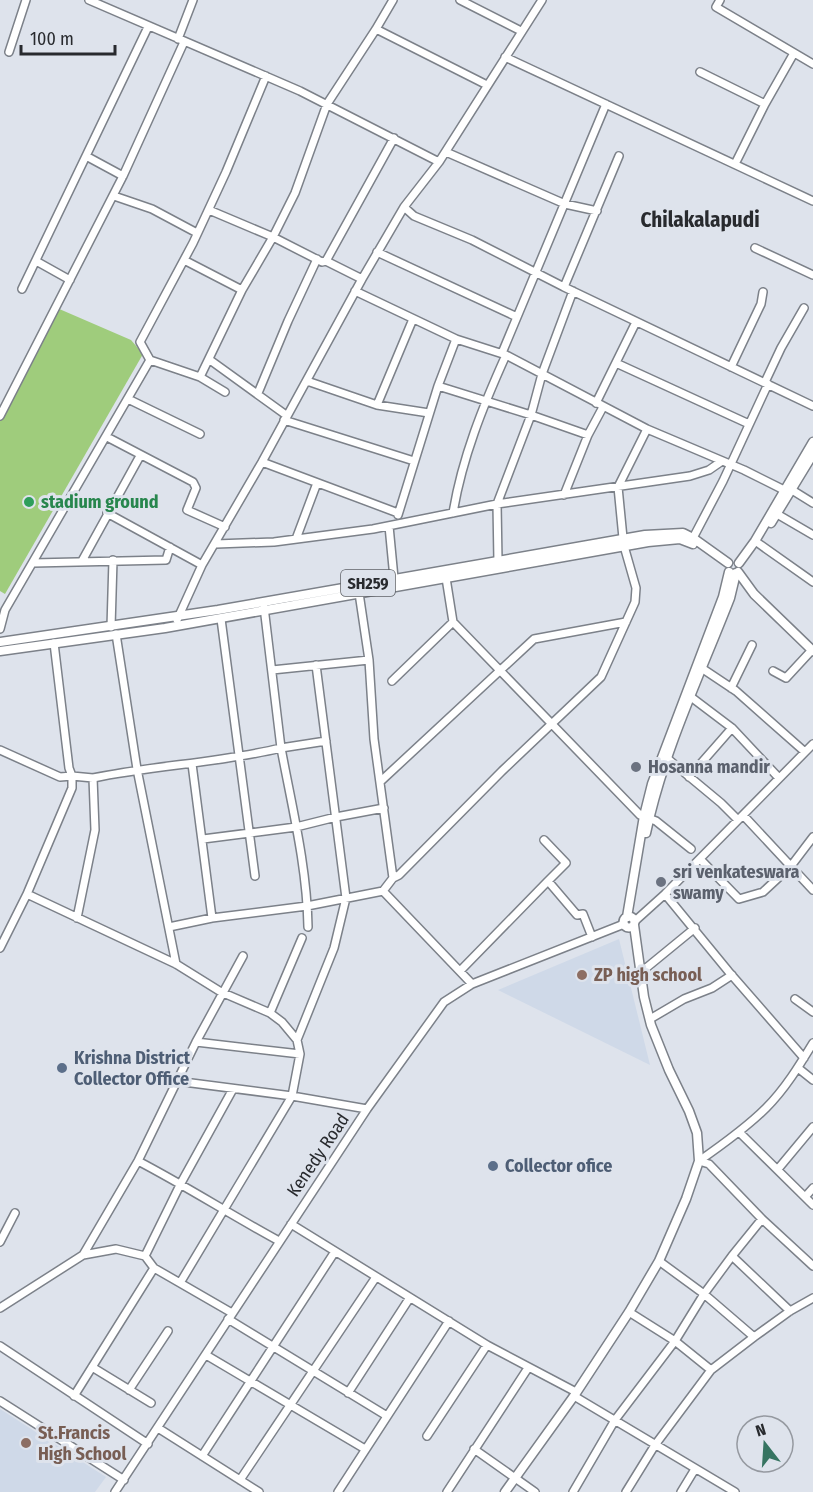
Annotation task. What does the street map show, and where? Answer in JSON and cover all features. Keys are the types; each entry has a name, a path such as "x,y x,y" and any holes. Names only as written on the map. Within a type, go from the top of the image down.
{"main road":[{"path":"646,817 730,598 734,568 759,543 777,514 813,442"},
{"path":"505,1492 575,1394 629,1312 659,1261 699,1161 697,1133 669,1070 650,1019 631,921 646,817 659,765 734,568 755,541 813,454"},
{"name":"SH259","path":"0,642 113,630 359,593 624,542 645,535 683,533 734,568"},
{"name":"SH259","path":"177,621 221,619 394,578 624,542 688,541 734,568"},
{"path":"734,568 754,594 813,650"},
{"name":"SH259","path":"0,651 54,643 113,630"}],"street":[{"path":"9,52 26,0"},
{"path":"89,0 100,2 148,27 327,104 439,162"},
{"path":"0,416 123,177 181,40 193,0"},
{"path":"200,377 242,290 273,237 295,192 327,104 393,0"},
{"path":"177,621 202,565 262,462 377,252 404,207 446,152 542,0"},
{"path":"720,0 716,7 813,64"},
{"path":"463,1 521,31"},
{"path":"22,289 148,27"},
{"path":"376,29 488,85"},
{"path":"735,164 794,53"},
{"path":"505,57 812,199"},
{"path":"700,72 765,104"},
{"path":"225,392 200,377 150,360 140,342 197,234 266,76"},
{"path":"453,513 458,483 517,317 606,104"},
{"path":"326,261 394,138"},
{"path":"446,152 565,204 597,211"},
{"path":"86,156 123,177"},
{"path":"564,287 620,156"},
{"path":"114,196 152,209 197,234"},
{"path":"404,207 414,216 472,240 564,287 813,406"},
{"path":"208,210 273,237 362,279"},
{"path":"755,248 813,275"},
{"path":"377,252 517,317"},
{"path":"258,393 317,259"},
{"path":"184,260 242,290"},
{"path":"36,261 70,280"},
{"path":"356,291 456,339 504,354 647,429 813,503"},
{"path":"498,561 497,504 531,415 542,374 573,291"},
{"path":"731,367 761,304 763,292"},
{"path":"693,538 731,465 781,348 804,308"},
{"path":"376,405 413,319"},
{"path":"564,495 616,363 636,322"},
{"path":"397,524 398,513 429,413 456,339"},
{"path":"0,629 5,610 150,360"},
{"path":"210,360 258,393 285,417 414,461"},
{"path":"616,363 748,424"},
{"path":"307,381 376,405 429,413"},
{"path":"438,386 588,435"},
{"path":"128,399 200,434"},
{"path":"169,927 212,918 308,906 383,891 393,878 399,875 502,771 601,677 635,602 636,588 624,542 618,487 647,429"},
{"path":"106,437 193,482 196,488 187,510 225,527"},
{"path":"82,561 140,456"},
{"path":"216,544 274,542 388,526 497,504 697,474 709,470 722,461"},
{"path":"262,462 398,513"},
{"path":"296,539 317,483"},
{"path":"108,513 202,565"},
{"path":"777,514 813,535"},
{"path":"388,526 394,578"},
{"path":"759,543 813,582"},
{"path":"33,563 166,560 171,547"},
{"path":"113,560 113,630 136,769 176,964"},
{"path":"446,578 453,622 551,724 646,817 691,849"},
{"path":"359,593 369,660 374,739 393,878"},
{"path":"264,607 281,748 308,906 308,927"},
{"path":"221,619 255,876"},
{"path":"392,681 453,622"},
{"path":"381,781 534,639 626,622"},
{"path":"0,948 27,894 72,788 54,643"},
{"path":"731,688 752,645"},
{"path":"773,671 786,678 796,671 813,650"},
{"path":"272,670 369,660"},
{"path":"297,1040 334,948 346,898 316,665"},
{"path":"703,669 731,688 805,752"},
{"path":"691,697 732,728 780,778"},
{"path":"689,777 732,728"},
{"path":"0,750 60,777 93,778 136,769 239,758 326,741"},
{"name":"Kenedy Road","path":"115,1492 367,1109 444,1002 472,984 631,921 665,894 813,744"},
{"path":"668,759 740,818 813,890"},
{"path":"192,764 212,918"},
{"path":"77,918 95,830 93,778"},
{"path":"203,839 296,827 384,808"},
{"path":"700,859 739,899 763,892 791,866 813,837"},
{"path":"460,971 566,863 544,840"},
{"path":"548,881 577,915 583,914 592,937"},
{"path":"383,891 472,984"},
{"path":"27,894 176,964 221,992 270,1013 282,1022 297,1040 300,1054 292,1096 180,1284"},
{"path":"665,894 804,1058"},
{"path":"640,973 695,928"},
{"path":"270,1013 302,938"},
{"path":"83,1255 138,1161 195,1042 243,956"},
{"path":"650,1019 674,1004 722,983 732,975"},
{"path":"795,999 813,1012"},
{"path":"195,1042 300,1054"},
{"path":"699,1161 739,1132 767,1107 798,1068 813,1043"},
{"path":"798,1068 813,1080"},
{"path":"176,1081 292,1096 367,1109"},
{"path":"145,1256 233,1089"},
{"path":"778,1169 813,1127"},
{"path":"739,1132 813,1205"},
{"path":"138,1161 182,1183 224,1211 279,1241"},
{"path":"699,1161 709,1164 762,1220 813,1266"},
{"path":"805,1197 813,1188"},
{"path":"0,1242 15,1213"},
{"path":"573,1492 615,1420 675,1341 704,1294 762,1220"},
{"path":"291,1224 409,1299 575,1394 735,1492"},
{"path":"0,1308 83,1255 116,1249 145,1256 154,1268 230,1316 273,1348 387,1416"},
{"path":"202,1456 334,1252"},
{"path":"732,1256 790,1311"},
{"path":"659,1261 704,1294 754,1337"},
{"path":"74,1396 154,1268"},
{"path":"240,1480 376,1276"},
{"path":"626,1492 655,1445 711,1370 790,1311 813,1298"},
{"path":"348,1393 409,1299"},
{"path":"629,1312 675,1341 711,1370"},
{"path":"338,1492 449,1322"},
{"path":"129,1390 168,1331"},
{"path":"427,1436 487,1345"},
{"path":"0,1346 148,1444"},
{"path":"206,1355 365,1449"},
{"path":"92,1367 151,1403"},
{"path":"447,1492 528,1368"},
{"path":"0,1401 124,1480"},
{"path":"158,1428 259,1492"},
{"path":"474,1449 535,1492"},
{"path":"681,1492 695,1469"}],"shaded area":[{"path":"619,939 650,1065 498,990"},
{"name":"St.Francis High School","path":"0,1409 106,1477 95,1492 0,1492"}],"green space":[{"name":"stadium ground","path":"57,308 131,340 143,354 5,594 0,591 0,413"}],"place":[{"name":"stadium ground","path":"29,502"},
{"name":"Hosanna mandir","path":"636,767"},
{"name":"sri venkateswara swamy","path":"661,882"},
{"name":"ZP high school","path":"582,975"},
{"name":"Krishna District Collector Office","path":"62,1068"},
{"name":"Collector ofice","path":"493,1166"},
{"name":"St.Francis High School","path":"26,1443"}],"district":[{"name":"Chilakalapudi","path":"700,220"}]}
